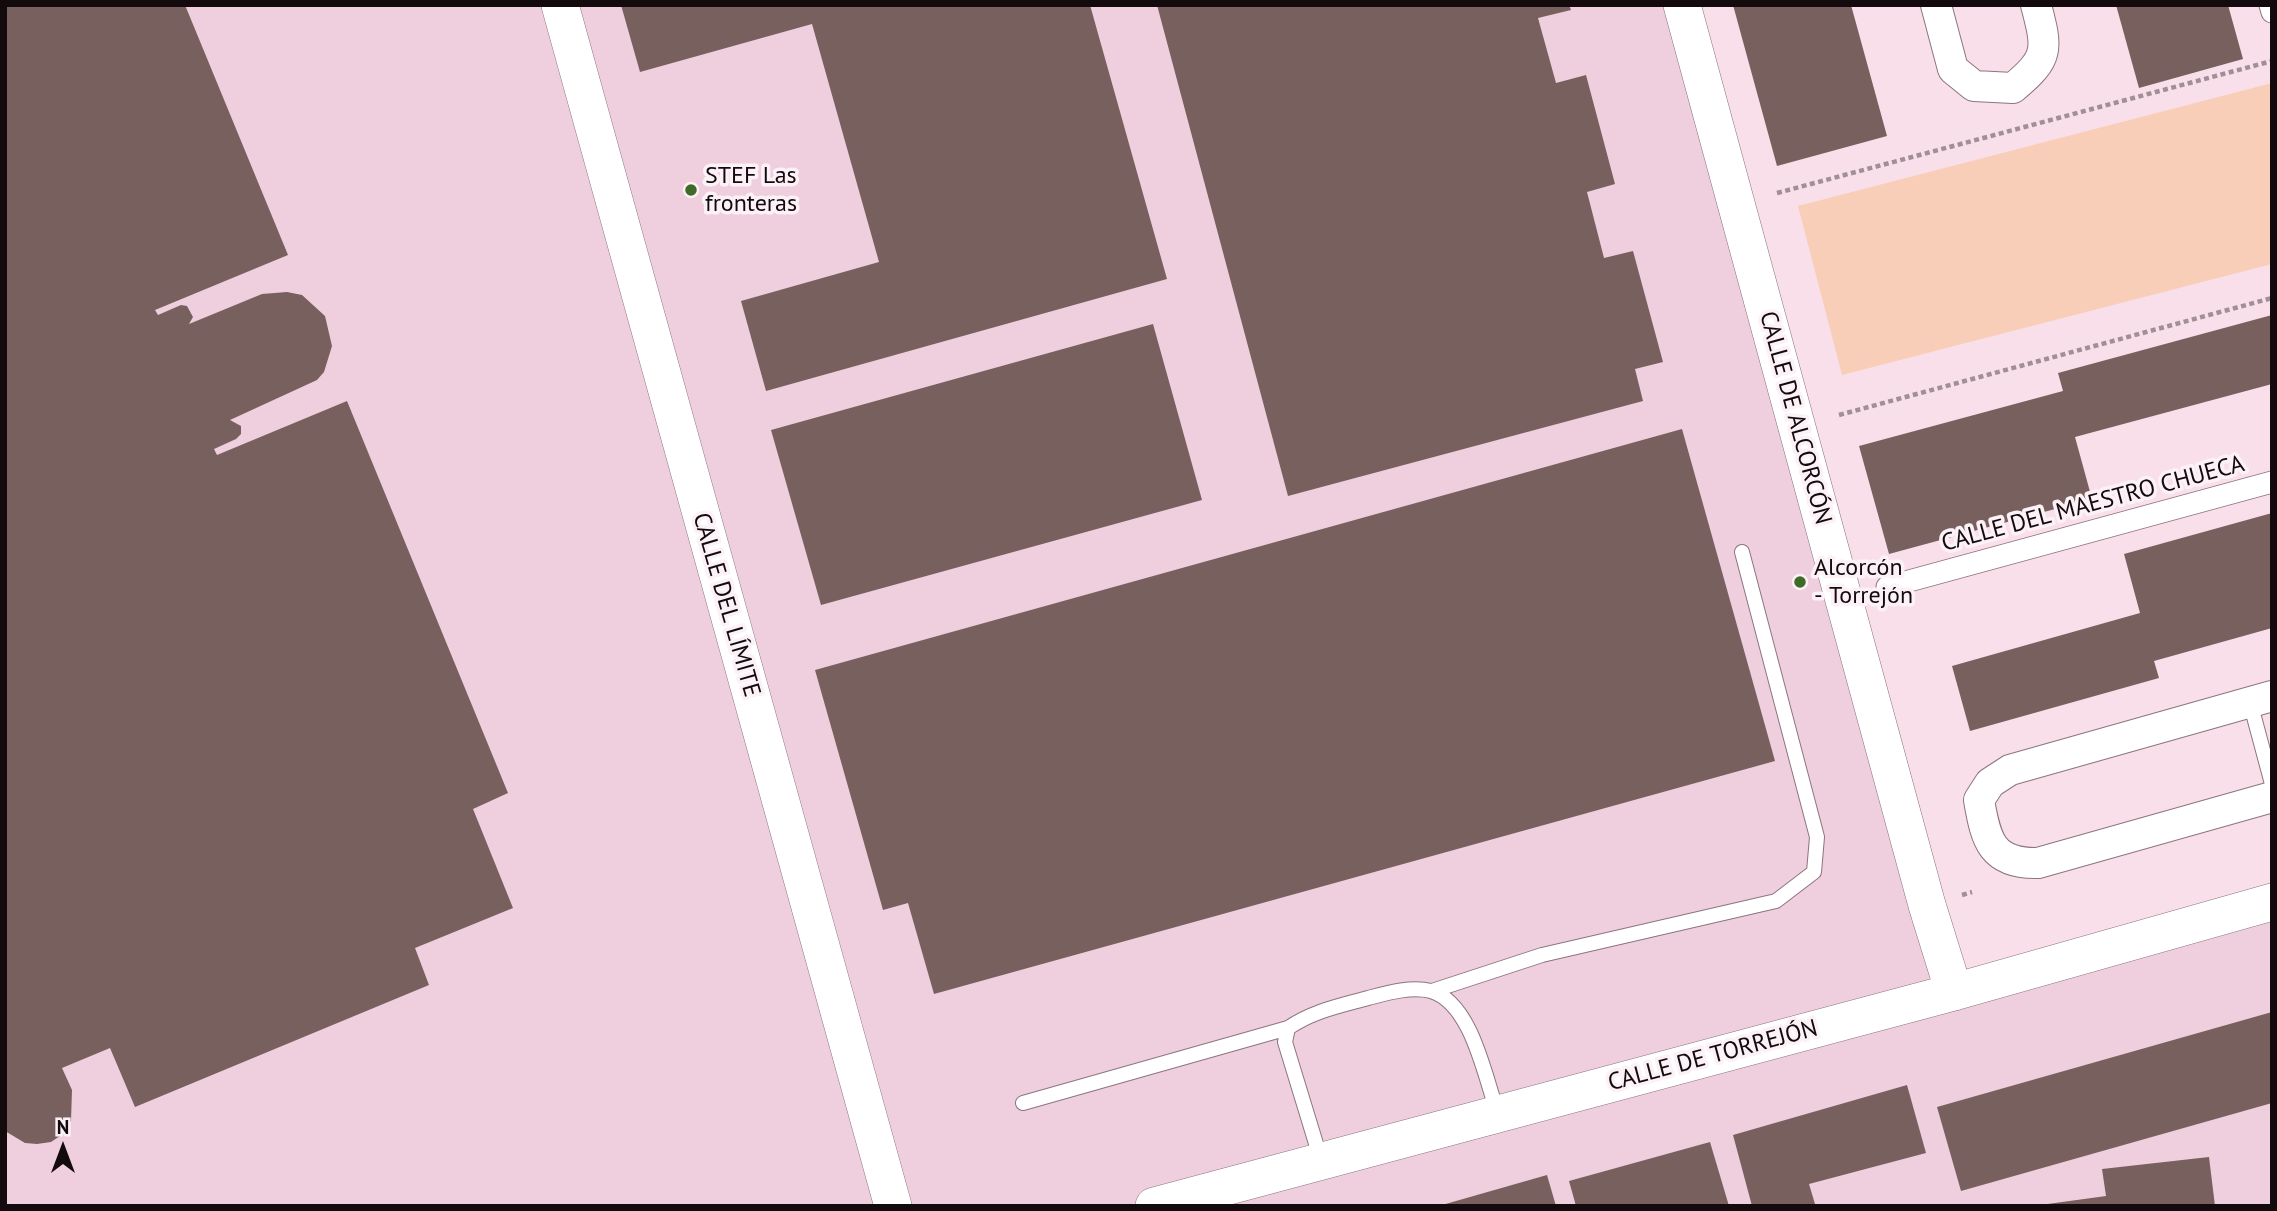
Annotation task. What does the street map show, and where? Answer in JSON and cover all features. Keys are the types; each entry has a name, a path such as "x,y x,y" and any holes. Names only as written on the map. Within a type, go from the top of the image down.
{"street":[{"name":"CALLE DEL LÍMITE","path":"560,5 892,1206"},
{"name":"CALLE DE ALCORCÓN","path":"1682,5 1923,892 1954,992"},
{"path":"1936,5 1953,69 1974,86 2013,88 2038,67 2046,40 2036,5"},
{"path":"2270,5 2272,12"},
{"name":"CALLE DEL MAESTRO CHUECA","path":"1887,587 2272,482"},
{"path":"2261,699 2010,770 1990,783 1979,800 1983,827 1995,849 2014,863 2038,863 2272,797"},
{"name":"CALLE DE TORREJÓN","path":"1154,1206 1954,992 2272,902"}],"lane":[{"path":"1023,1103 1288,1028 1308,1014 1395,991 1432,991 1542,954 1776,901 1814,872 1817,837 1742,552"},
{"path":"2261,699 2272,784"},
{"path":"1432,991 1447,999 1469,1025 1498,1114"},
{"path":"1288,1028 1284,1042 1322,1161"}],"path":[{"path":"1777,193 2272,61"},
{"path":"1839,415 2272,298"}],"shaded area":[{"path":"5,5 1682,5 1954,992 2272,902 2272,1206 5,1206"},
{"path":"2272,83 2272,264 1842,375 1798,206"}],"building":[{"path":"5,5 185,5 288,255 155,310 158,315 181,305 187,306 193,317 189,324 262,294 287,292 302,295 325,316 332,346 324,372 317,380 230,420 241,426 241,434 214,449 217,455 347,401 508,793 473,809 513,908 415,948 429,985 135,1107 110,1048 62,1068 72,1090 71,1121 63,1134 51,1142 37,1144 25,1143 5,1131"},
{"path":"621,5 1090,5 1167,279 766,391 741,301 879,262 812,24 640,72"},
{"path":"1157,5 1569,5 1571,10 1538,18 1556,83 1586,75 1615,184 1587,192 1604,258 1633,251 1663,362 1635,369 1643,401 1288,496"},
{"path":"1733,5 1851,5 1887,136 1777,166"},
{"path":"2116,5 2228,5 2243,59 2139,88"},
{"path":"2272,315 2272,384 2075,437 2092,499 1889,554 1859,446 2063,391 2058,373"},
{"path":"1153,324 1202,500 821,605 771,430"},
{"path":"1682,429 1775,761 934,994 908,903 883,910 815,670"},
{"path":"2272,513 2272,628 2154,661 2159,678 1970,731 1952,666 2140,613 2124,554"},
{"path":"2272,1012 2272,1103 1961,1191 1937,1107"},
{"path":"1907,1085 1926,1153 1809,1184 1815,1204 1752,1206 1733,1135"},
{"path":"1710,1142 1729,1206 1576,1206 1569,1181"},
{"path":"2209,1157 2215,1206 2033,1206 2106,1196 2102,1169"},
{"path":"1547,1175 1556,1206 1442,1206 1442,1205"}],"place":[{"name":"STEF Las fronteras","path":"691,190"},
{"name":"Alcorcón - Torrejón","path":"1800,582"}]}
